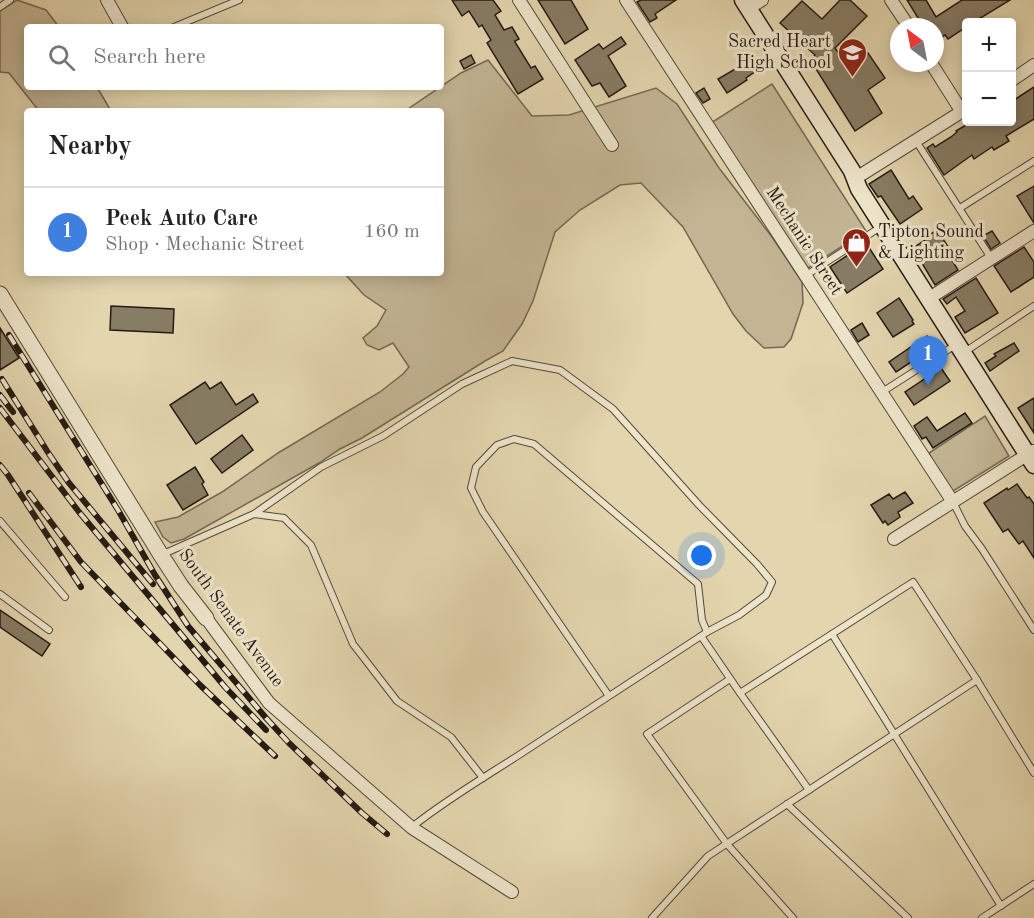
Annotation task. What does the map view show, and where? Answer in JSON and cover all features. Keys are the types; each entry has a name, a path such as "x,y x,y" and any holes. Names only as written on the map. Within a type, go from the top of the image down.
{"main road":[{"path":"751,3 852,171 860,189 960,349 1032,457"}],"street":[{"path":"107,0 120,24"},
{"path":"519,0 612,145"},
{"name":"Mechanic Street","path":"626,0 953,502"},
{"path":"891,0 903,18"},
{"path":"1016,77 1034,65"},
{"path":"937,72 962,108"},
{"path":"855,178 962,112"},
{"path":"928,298 1034,231"},
{"name":"South Senate Avenue","path":"0,294 181,586 269,703 412,828 512,892"},
{"path":"894,539 1032,457"}],"lane":[{"path":"0,7 10,0"},
{"path":"181,24 238,0"},
{"path":"916,141 992,258"},
{"path":"960,208 1034,161"},
{"path":"805,276 883,226"},
{"path":"882,393 1034,306"},
{"path":"161,555 254,514 321,468 383,436 462,384 512,361 560,370 613,409 772,582 766,595 739,615 704,634 439,806 412,828"},
{"path":"609,696 483,512 471,488 476,467 497,445 514,439 534,444 698,584 704,634 730,679 809,789"},
{"path":"953,502 964,526 982,549 1034,630"},
{"path":"254,514 284,518 311,545 353,644 397,701 451,737 483,778"},
{"path":"0,521 65,597"},
{"path":"740,693 913,582 1034,773"},
{"path":"0,594 49,630"},
{"path":"832,634 1001,906"},
{"path":"730,679 647,734 727,843 793,918"},
{"path":"652,918 708,856 977,680"},
{"path":"787,804 908,918"},
{"path":"982,918 1034,885"}],"shaded area":[{"path":"17,0 46,10 57,24 24,24 24,90 99,90 109,108 37,108 9,73 0,72 0,11"},
{"path":"488,60 532,116 569,115 656,88 677,104 719,168 772,237 802,282 803,303 791,339 784,347 764,348 746,331 733,314 683,227 641,183 620,185 580,210 555,232 533,301 522,324 503,351 319,463 184,539 171,543 163,537 155,522 178,517 222,492 278,453 380,392 409,367 393,343 379,350 367,345 363,338 377,326 386,310 364,295 347,276 444,276 444,108 409,108 436,90 444,90 444,85"},
{"path":"772,84 866,231 805,270 711,123"},
{"path":"985,416 1009,456 950,493 929,453"}],"building":[{"path":"452,0 493,0 501,11 495,15 504,30 512,27 519,39 515,42 531,68 535,66 543,79 518,94 487,43 491,40 482,25 479,27 469,11 462,16"},
{"path":"538,0 571,0 588,29 565,44"},
{"path":"676,0 655,14 657,18 650,22 637,2"},
{"path":"840,0 850,0 867,16 835,48 848,66 868,53 885,78 868,90 882,113 855,131 811,61 815,55 780,23 802,1 822,19"},
{"path":"907,0 926,0 936,17 962,0 1010,0 981,18 962,18 962,30 948,39 944,36 944,18 918,18"},
{"path":"621,37 626,44 608,56 626,86 609,97 600,83 592,86 575,60 599,44 603,49"},
{"path":"471,55 475,63 464,69 460,61"},
{"path":"749,61 756,71 727,93 718,79"},
{"path":"1034,87 1034,119 1006,136 1009,141 994,150 992,147 974,159 972,155 944,175 927,148 933,144 935,147 964,126 1016,126 1016,99"},
{"path":"704,88 710,99 703,103 696,93"},
{"path":"891,170 909,199 913,196 922,209 900,224 881,196 878,197 869,184"},
{"path":"1034,186 1034,223 1017,196"},
{"path":"937,230 949,248 946,250 958,270 935,285 913,248"},
{"path":"992,231 1000,243 991,249 983,236"},
{"name":"Tipton Sound & Lighting","path":"866,243 883,269 847,293 830,267"},
{"path":"1024,247 1034,262 1034,277 1011,292 994,266"},
{"path":"976,278 998,313 965,333 955,317 965,311 956,297 947,304 943,299"},
{"path":"899,298 914,324 893,337 877,313"},
{"path":"111,306 174,309 173,333 110,330"},
{"path":"862,323 869,335 858,342 851,330"},
{"path":"0,328 19,358 0,370"},
{"path":"927,336 934,347 896,372 889,362"},
{"path":"1014,343 1019,351 990,371 985,363 996,356 994,354"},
{"path":"941,368 950,381 914,405 905,392"},
{"path":"205,382 210,389 221,382 236,405 253,394 258,402 196,444 170,405"},
{"path":"1034,398 1034,433 1018,408"},
{"path":"965,413 972,423 933,448 926,437 922,439 914,426 927,417 937,431"},
{"path":"242,435 253,450 222,473 211,459"},
{"path":"195,467 204,482 202,484 208,495 183,510 167,485"},
{"path":"1017,484 1034,504 1034,558 1023,541 1019,544 1008,529 1003,532 984,503"},
{"path":"905,492 913,503 898,512 900,517 888,525 885,521 883,523 871,505 889,494 893,499"},
{"path":"0,610 50,644 42,656 0,627"}],"railway":[{"path":"9,335 188,626 289,743 387,834"},
{"path":"2,379 69,483 153,584"},
{"path":"0,395 13,412"},
{"path":"0,408 79,512 225,687 266,730"},
{"path":"0,465 81,587"},
{"path":"29,493 81,562 200,685 275,756"}],"place":[{"name":"Sacred Heart High School","path":"852,78"},
{"name":"Tipton Sound & Lighting","path":"857,268"},
{"name":"Peek Auto Care","path":"928,386"}]}
